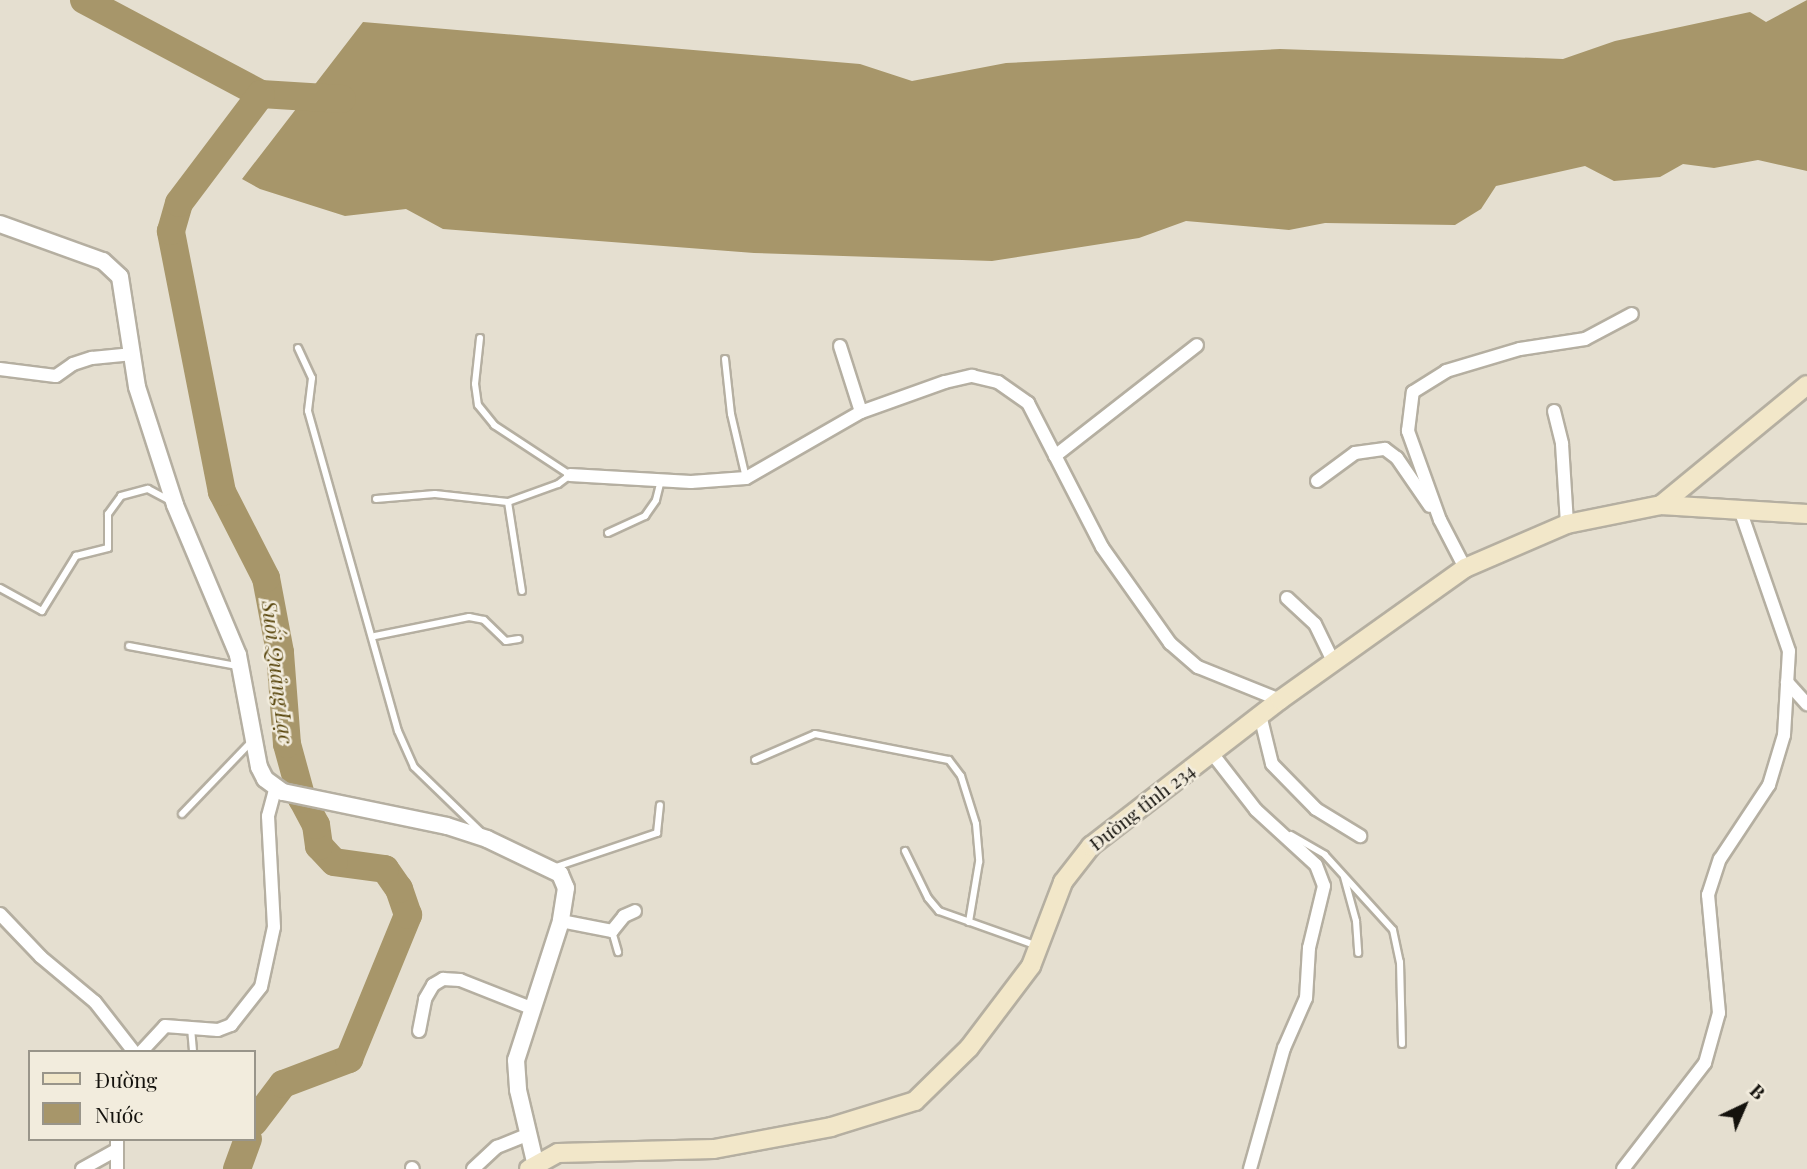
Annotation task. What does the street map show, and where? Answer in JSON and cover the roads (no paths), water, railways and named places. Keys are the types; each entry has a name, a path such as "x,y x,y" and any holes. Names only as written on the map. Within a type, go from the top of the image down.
{"main road":[{"path":"1661,505 1807,385"},
{"name":"Đường tỉnh 234","path":"532,1166 564,1152 714,1149 831,1127 904,1107 925,1093 969,1048 1015,989 1040,947 1054,902 1081,856 1280,700 1465,568 1567,524 1661,505 1739,507 1807,514"}],"street":[{"path":"0,224 103,261 120,277 137,387 175,505 240,667 259,767 279,790 447,825 487,839 553,869 566,888 561,920 518,1047 516,1075 529,1135 532,1166"},
{"path":"1440,520 1408,431 1413,392 1446,371 1520,349 1585,339 1632,314"},
{"path":"1055,456 1197,345"},
{"path":"840,346 861,412"},
{"path":"0,369 56,376 73,364 92,358 133,354"},
{"path":"570,475 661,479 746,478 861,412 972,376 1013,389 1028,403 1102,547 1170,643 1198,667 1280,700"},
{"path":"1554,411 1562,444 1567,524"},
{"path":"1317,481 1355,453 1385,449 1397,458 1440,520 1465,568"},
{"path":"1623,1169 1708,1055 1718,1013 1708,895 1720,859 1769,785 1778,761 1787,682 1785,634 1739,507"},
{"path":"1287,598 1315,624 1333,661"},
{"path":"1787,682 1807,704"},
{"path":"1260,715 1272,764 1316,809 1360,836"},
{"path":"1211,752 1256,810 1316,865 1324,886 1309,948 1306,998 1284,1048 1250,1169"},
{"path":"143,1050 165,1027 191,1026 218,1030 231,1025 261,987 274,928 268,817 279,790"},
{"path":"561,920 612,931 624,916 635,911"},
{"path":"0,914 41,957 95,1002 132,1050"},
{"path":"419,1031 425,999 433,985 443,979 460,981 531,1008"},
{"path":"473,1169 497,1147 529,1135"},
{"path":"82,1169 116,1145"},
{"path":"116,1145 117,1169"}],"lane":[{"path":"376,499 435,494 508,502 558,484 570,475 494,425 478,405 475,384 480,338"},
{"path":"298,348 312,378 308,411 375,636 398,731 414,767 487,839"},
{"path":"725,359 730,414 746,478"},
{"path":"608,533 645,516 656,500 661,479"},
{"path":"0,588 41,611 76,556 108,548 108,514 121,496 148,489 175,505"},
{"path":"508,502 522,591"},
{"path":"375,636 469,617 484,620 506,641 519,639"},
{"path":"129,646 240,667"},
{"path":"755,760 815,734 949,760 961,776 976,824 979,862 969,922"},
{"path":"182,814 254,739"},
{"path":"553,869 561,862 657,833 660,805"},
{"path":"1276,829 1325,855 1387,922 1397,940 1402,1044"},
{"path":"905,852 933,904 969,922 1040,947"},
{"path":"1342,872 1354,911 1358,953"},
{"path":"612,931 618,952"},
{"path":"191,1026 193,1050"}],"water":[{"path":"1807,0 1807,171 1758,160 1714,168 1683,164 1660,177 1614,181 1585,166 1496,186 1481,209 1455,225 1325,223 1289,230 1186,221 1139,238 992,261 754,253 443,229 406,209 345,216 260,189 242,179 363,22 860,64 912,81 1006,63 1280,49 1563,59 1615,41 1750,12 1766,22"}],"waterway":[{"path":"84,0 261,94 342,99"},
{"name":"Suối Quảng Lạc","path":"256,1119 283,1084 349,1059 408,915 399,889 385,869 334,862 319,846 316,825 302,799 287,744 280,652 266,578 222,492 171,231 179,203 261,94"},
{"name":"Suối Quảng Lạc","path":"237,1169 247,1141"}]}
